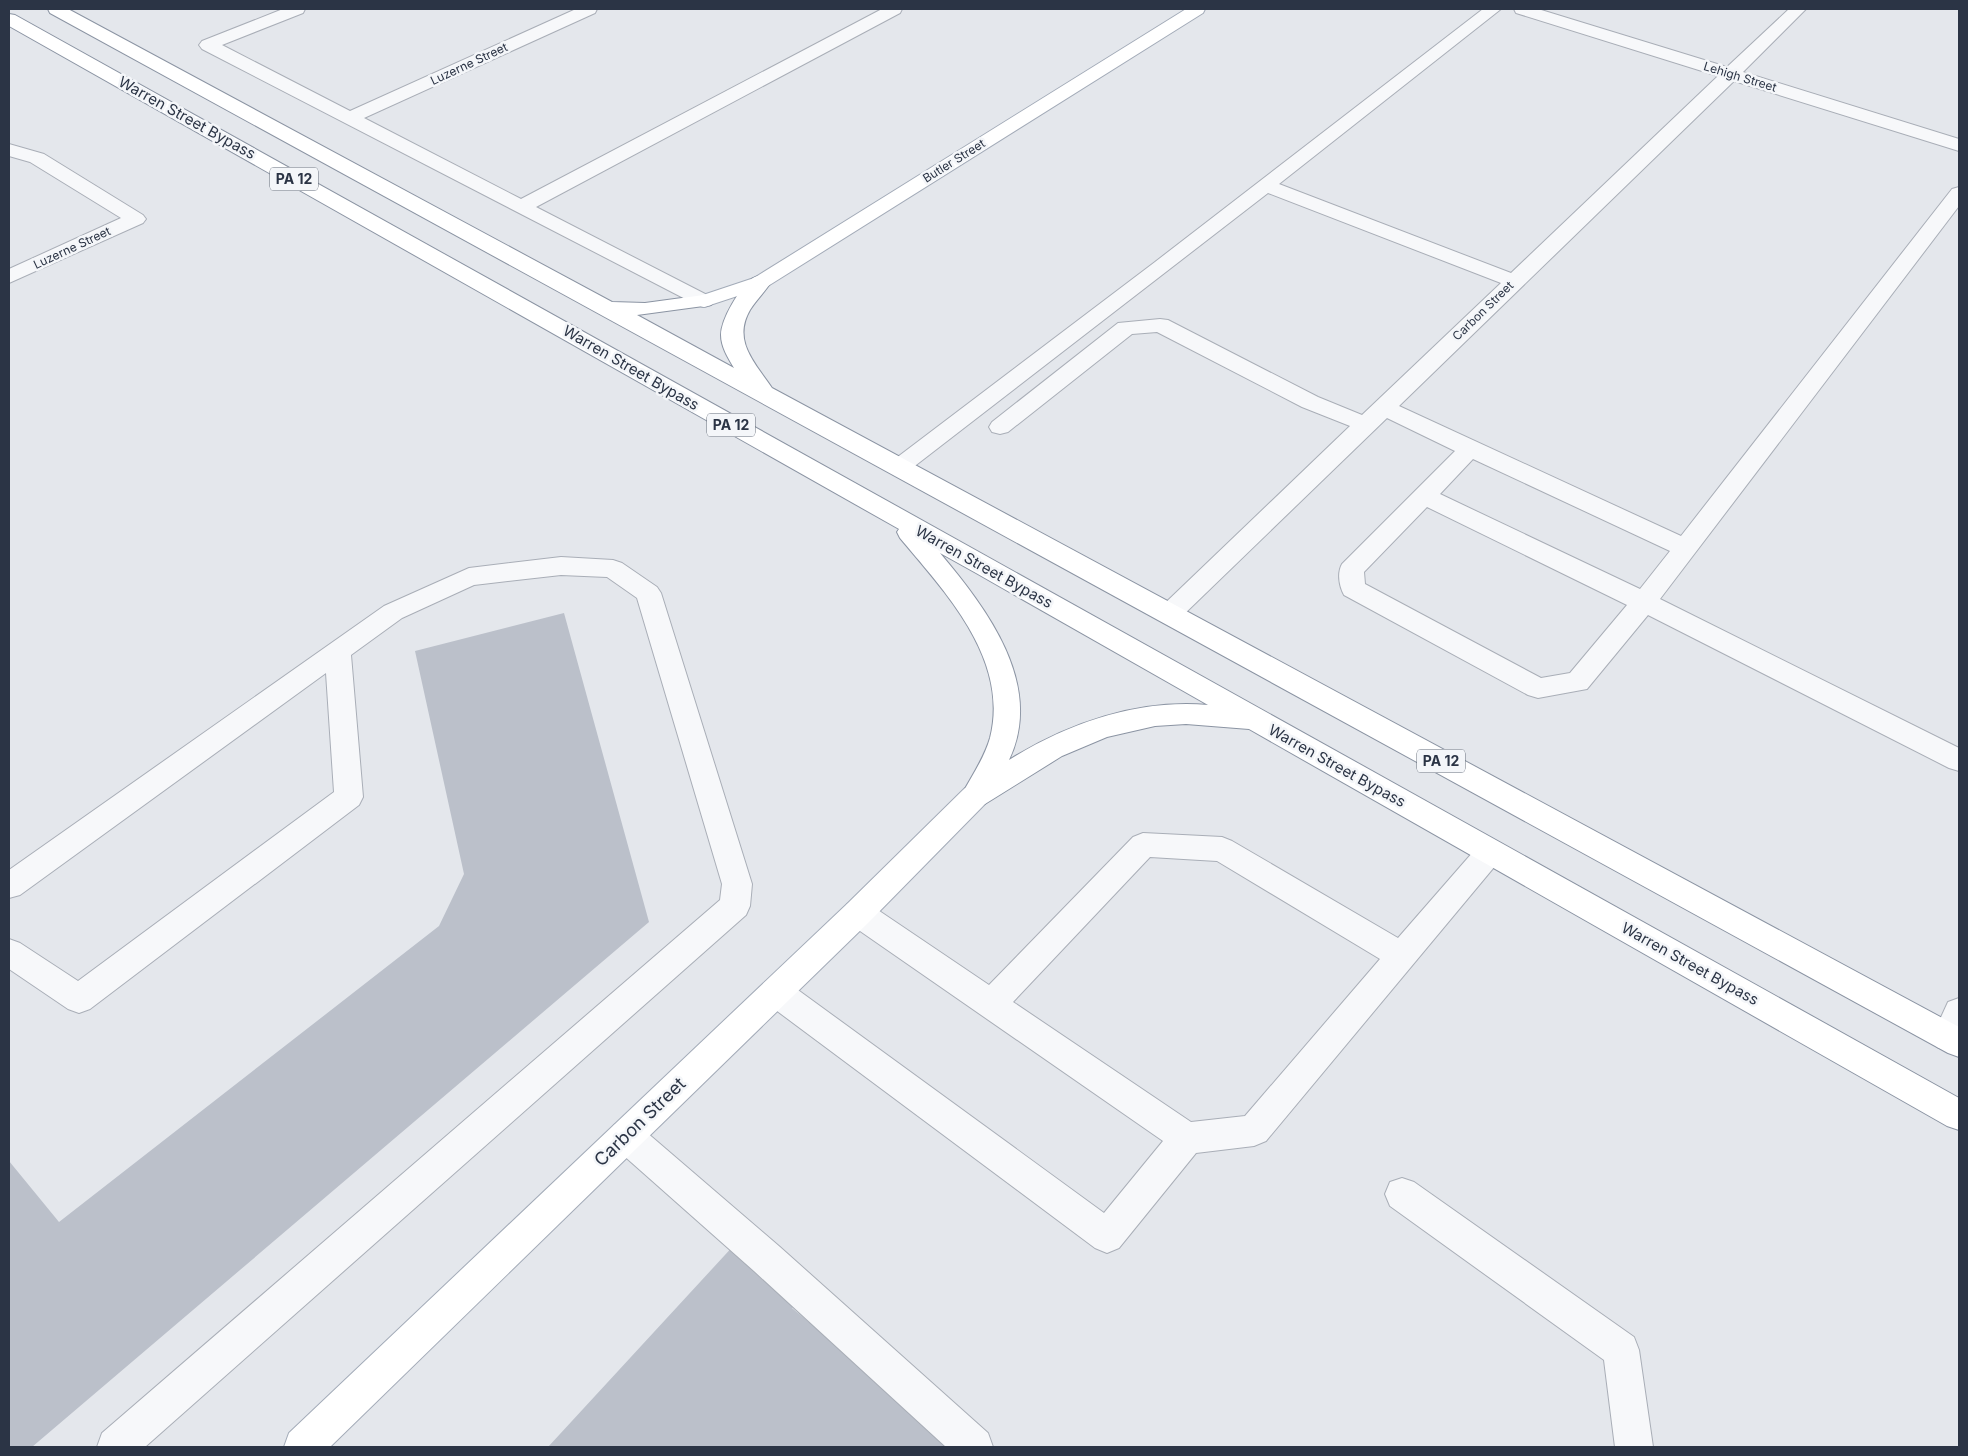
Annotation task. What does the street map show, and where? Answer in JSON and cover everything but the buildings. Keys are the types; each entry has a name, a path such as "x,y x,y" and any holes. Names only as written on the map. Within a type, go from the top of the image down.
{"main road":[{"name":"PA 12","path":"56,9 1169,614 1955,1031"},
{"name":"Butler Street","path":"607,308 645,309 704,301 761,282 1197,9"},
{"name":"Warren Street Bypass","path":"9,19 564,329 898,519 1959,1115"},
{"path":"761,282 742,303 734,318 731,333 734,348 743,366 767,395"},
{"path":"898,519 975,615 990,641 1002,669 1007,701 1005,731 994,761 975,796"},
{"path":"975,796 1028,761 1064,741 1102,727 1144,718 1187,714 1256,720"},
{"name":"Carbon Street","path":"303,1447 858,913 975,796"}],"street":[{"path":"297,9 208,45 704,301"},
{"name":"Luzerne Street","path":"350,118 589,9"},
{"path":"521,207 894,9"},
{"path":"899,467 1266,186 1493,9"},
{"name":"Lehigh Street","path":"1522,9 1959,145"},
{"name":"Carbon Street","path":"1169,614 1798,9"},
{"name":"Luzerne Street","path":"9,150 37,158 136,219 9,277"},
{"path":"1266,186 1514,281"},
{"path":"1470,449 1352,570 1353,589 1538,688 1578,682 1644,602 1959,193"},
{"path":"1000,427 1126,328 1160,325 1310,402 1365,424"},
{"path":"1383,407 1686,548"},
{"path":"1424,496 1644,602 1959,760"},
{"path":"9,886 393,612 469,577 561,566 613,569 648,592 737,884 735,906 116,1447"},
{"path":"9,952 79,999 349,798 338,651"},
{"path":"991,1004 1143,845 1222,849 1402,956"},
{"path":"858,913 1187,1138 1254,1130 1490,852"},
{"path":"776,992 1107,1236 1187,1138"},
{"path":"626,1136 767,1259 974,1447"},
{"path":"1402,1194 1621,1350 1634,1447"}]}
